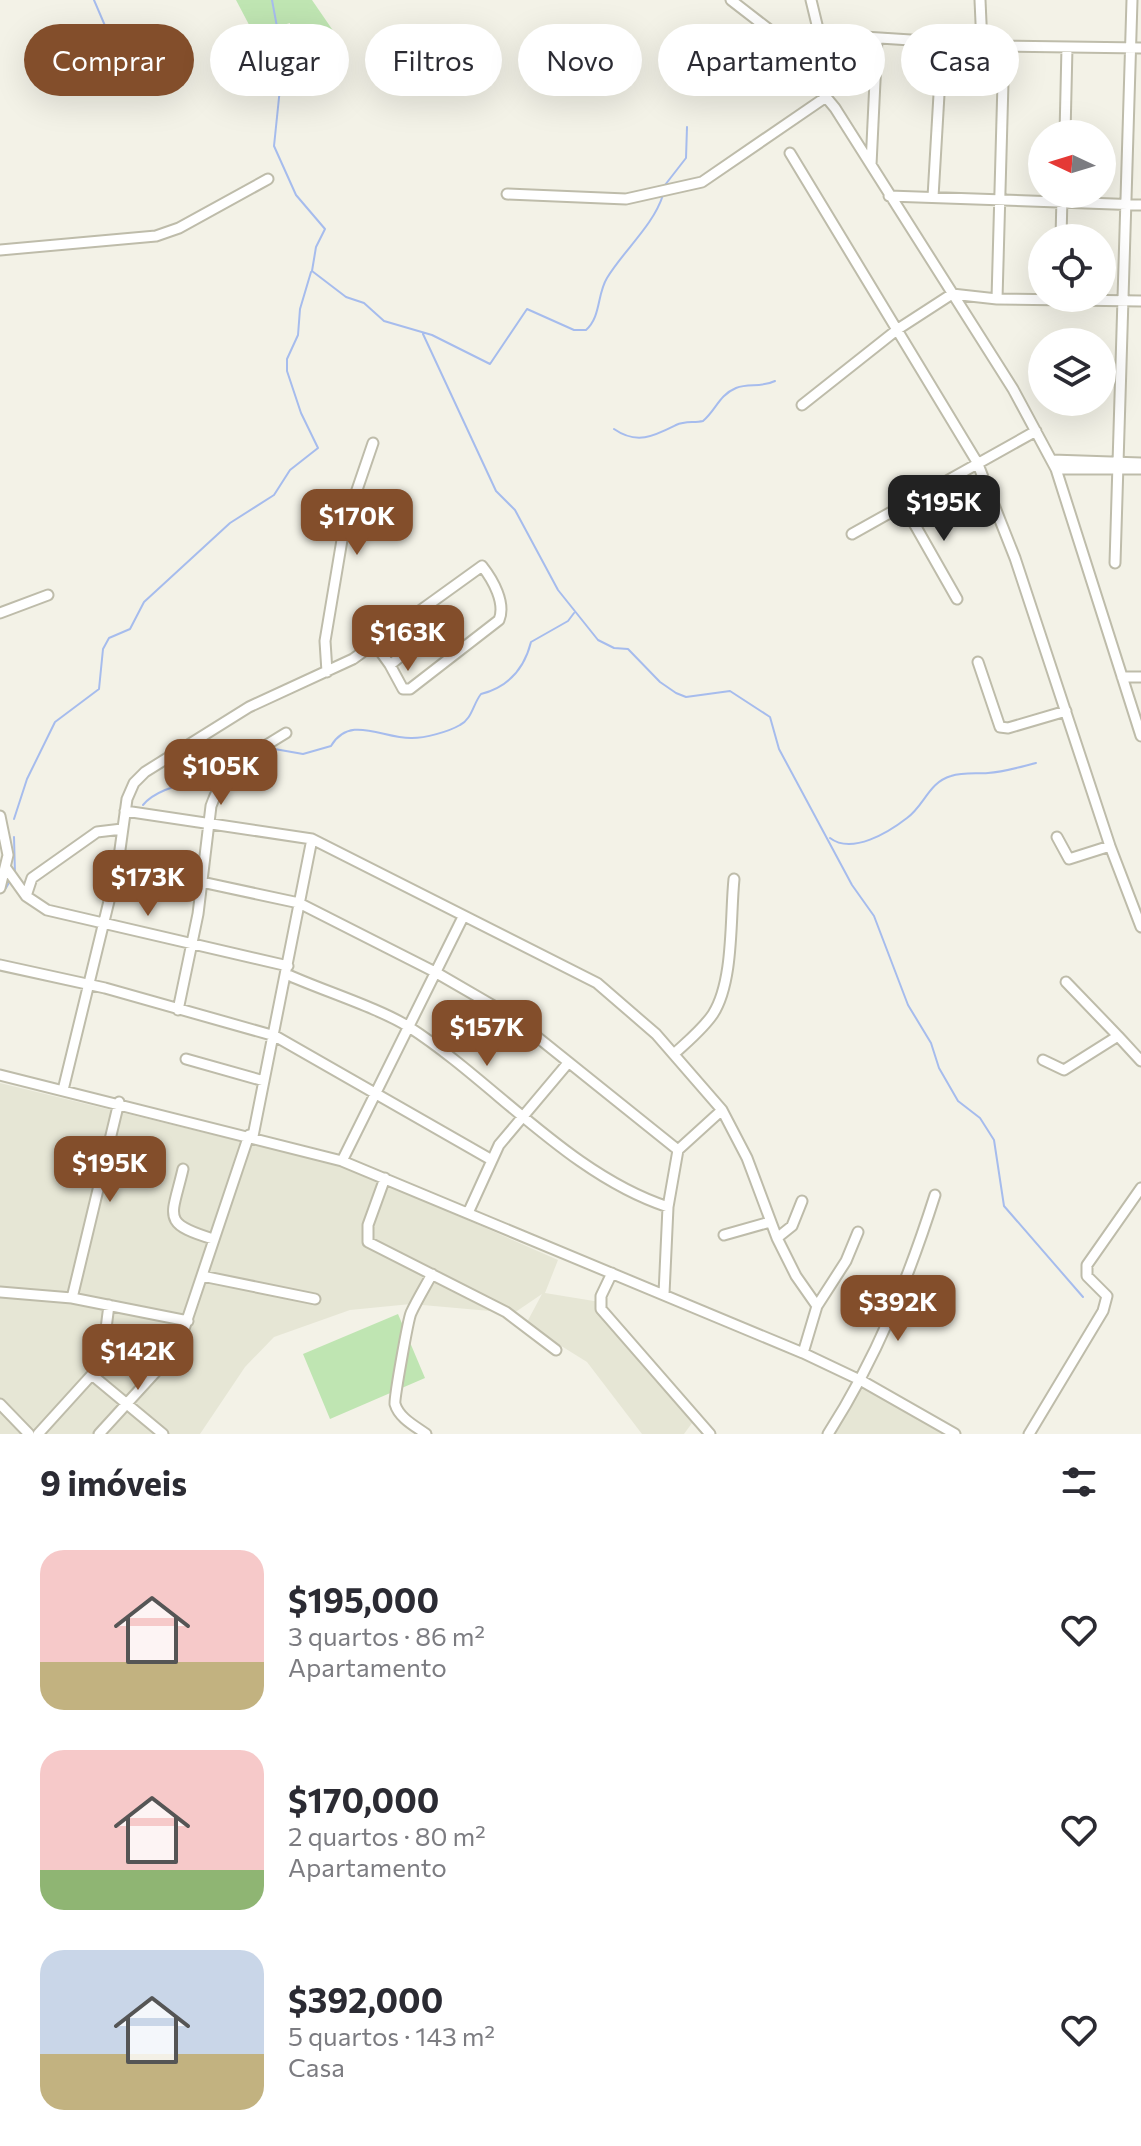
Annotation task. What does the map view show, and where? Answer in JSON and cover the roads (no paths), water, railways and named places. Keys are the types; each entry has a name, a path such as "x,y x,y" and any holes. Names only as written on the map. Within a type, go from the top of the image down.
{"street":[{"path":"731,0 762,24"},
{"path":"811,0 817,24"},
{"path":"980,0 981,24"},
{"path":"1115,563 1127,205 1137,48 1132,0"},
{"path":"1019,46 1137,48"},
{"path":"1065,120 1067,47"},
{"path":"871,165 874,96"},
{"path":"933,197 939,96"},
{"path":"997,299 1002,96"},
{"path":"507,194 626,199 702,182 826,97 952,294 1054,464 1141,736"},
{"path":"790,153 977,462 1015,558 1110,846 1141,927"},
{"path":"0,250 156,236 179,228 268,179"},
{"path":"889,196 1028,199"},
{"path":"1116,204 1141,205"},
{"path":"802,405 898,329 952,294 1028,299"},
{"path":"1116,300 1141,301"},
{"path":"852,534 1036,431"},
{"path":"327,672 325,641 344,528 373,443"},
{"path":"1054,464 1141,463"},
{"path":"1119,465 1141,469"},
{"path":"903,504 957,599"},
{"path":"63,1090 86,984 118,864 130,791 145,772 249,707 327,672 375,644 482,566 495,586 502,612 496,623 408,690 375,644"},
{"path":"0,613 48,595"},
{"path":"390,665 445,621"},
{"path":"978,662 1000,727 1008,728 1066,711"},
{"path":"1122,677 1141,677"},
{"path":"178,1010 203,882 211,806 222,780 255,751 286,733"},
{"path":"125,811 209,821 312,839 463,917 508,935 597,983 634,1013 722,1110 747,1158 777,1238 796,1276 817,1306"},
{"path":"0,816 7,845 6,868 0,888"},
{"path":"26,896 32,878 97,832 122,829"},
{"path":"1057,837 1069,859 1110,846"},
{"path":"99,1434 173,1353 188,1321 213,1239 251,1136 275,1036 312,839"},
{"path":"118,864 299,903 435,972 511,1016 678,1150"},
{"path":"6,868 26,896 47,910 287,970 407,1026 522,1115 628,1191 668,1207"},
{"path":"674,1054 705,1025 718,1005 725,979 734,879"},
{"path":"342,1161 463,917"},
{"path":"0,965 86,984 275,1036 373,1095 490,1159"},
{"path":"1066,982 1141,1061"},
{"path":"1043,1060 1064,1070 1118,1036"},
{"path":"186,1059 264,1081"},
{"path":"468,1213 490,1159 522,1115 568,1063"},
{"path":"0,1075 119,1102 342,1161 803,1353 862,1381 955,1434"},
{"path":"72,1298 119,1102"},
{"path":"664,1294 668,1207 678,1150 722,1110"},
{"path":"183,1169 173,1212 174,1222 181,1229 213,1239"},
{"path":"385,1178 368,1225 368,1242 506,1312 556,1350"},
{"path":"1029,1434 1103,1311 1107,1296 1087,1276 1087,1265 1141,1188"},
{"path":"828,1434 862,1381 894,1311 935,1195"},
{"path":"777,1238 792,1226 802,1201"},
{"path":"724,1235 770,1222"},
{"path":"803,1353 817,1306 846,1261 858,1232"},
{"path":"612,1273 601,1296 601,1309 710,1434"},
{"path":"426,1434 404,1418 395,1406 393,1393 403,1360 406,1326 432,1274"},
{"path":"202,1276 315,1299"},
{"path":"0,1292 72,1298 188,1321"},
{"path":"40,1433 92,1375 101,1360 109,1305"},
{"path":"92,1375 163,1434"},
{"path":"0,1404 29,1434"}],"waterway":[{"path":"94,0 104,24"},
{"path":"272,0 283,59 274,146 296,195 325,229 316,247 312,271 346,297 364,303 384,321 432,335 490,364 527,309 574,330 586,330 597,312 607,278 645,228 663,195"},
{"path":"665,185 686,158 687,127"},
{"path":"14,819 27,779 55,722 99,689 103,649 109,638 130,629 144,602 230,523 274,495 290,470 318,448 301,413 287,371 287,359 298,335 300,309 311,272"},
{"path":"423,334 496,491 515,510 558,590 598,640 614,648 628,649 660,682 676,693 686,697 730,691 770,717 779,749 852,885 874,916 908,1005 931,1043 939,1068 958,1101 980,1118 994,1140 1004,1206 1083,1297"},
{"path":"614,429 638,438 679,424 703,421 730,391 775,381"},
{"path":"269,748 303,754 331,746 348,731 368,730 412,738 455,728 467,719 481,694 499,687 514,676 531,642 568,621 574,613"},
{"path":"830,838 849,844 881,835 907,818 937,783 951,776 1000,772 1036,763"},
{"path":"143,805 160,792 228,769"},
{"path":"14,837 15,874"},
{"path":"6,888 11,879"}]}
